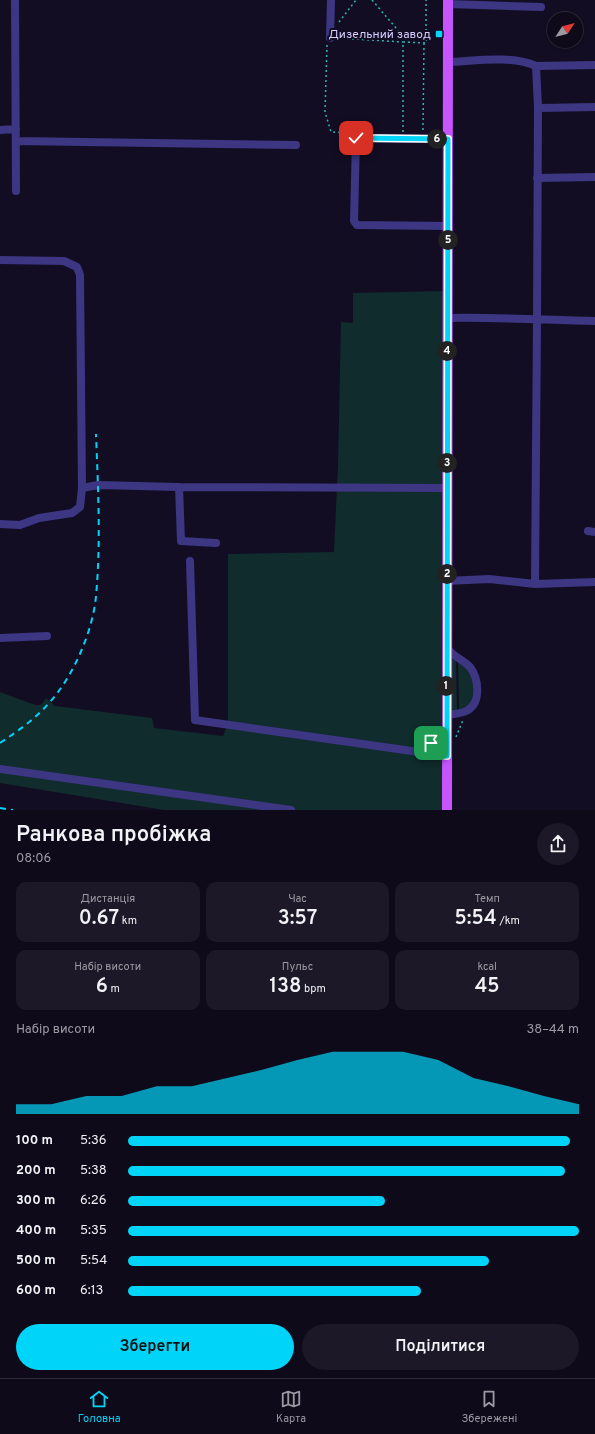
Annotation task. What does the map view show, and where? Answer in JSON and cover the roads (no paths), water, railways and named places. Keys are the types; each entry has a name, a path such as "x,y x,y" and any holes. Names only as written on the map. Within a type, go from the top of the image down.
{"main road":[{"path":"447,810 446,581 448,2"}],"lane":[{"path":"15,0 16,191"},
{"path":"330,0 330,38"},
{"path":"448,2 542,6"},
{"path":"448,62 498,60 523,62 536,66 595,65"},
{"path":"535,584 538,108 536,66"},
{"path":"538,108 595,107"},
{"path":"0,130 16,129"},
{"path":"448,139 356,138 354,214 355,224 448,226"},
{"path":"16,141 296,145"},
{"path":"537,178 595,177"},
{"path":"0,260 64,261 73,264 77,268 80,275 82,488 80,506 72,513 39,518 20,525 0,524"},
{"path":"447,318 490,317 537,320 595,321"},
{"path":"82,488 98,485 179,487 447,488"},
{"path":"179,487 181,541 216,543"},
{"path":"190,561 195,720 447,756"},
{"path":"446,581 490,579 535,584 595,582"},
{"path":"0,638 47,636"},
{"path":"446,647 450,652 469,666 475,677 476,683 476,698 474,704 468,710 446,715"},
{"path":"0,769 291,810"}],"railway":[{"path":"0,743 32,720 44,709 58,692 74,667 91,624 98,576 99,515 96,434"},
{"path":"0,808 13,810"}],"place":[{"name":"Дизельний завод","path":"439,34"}]}
